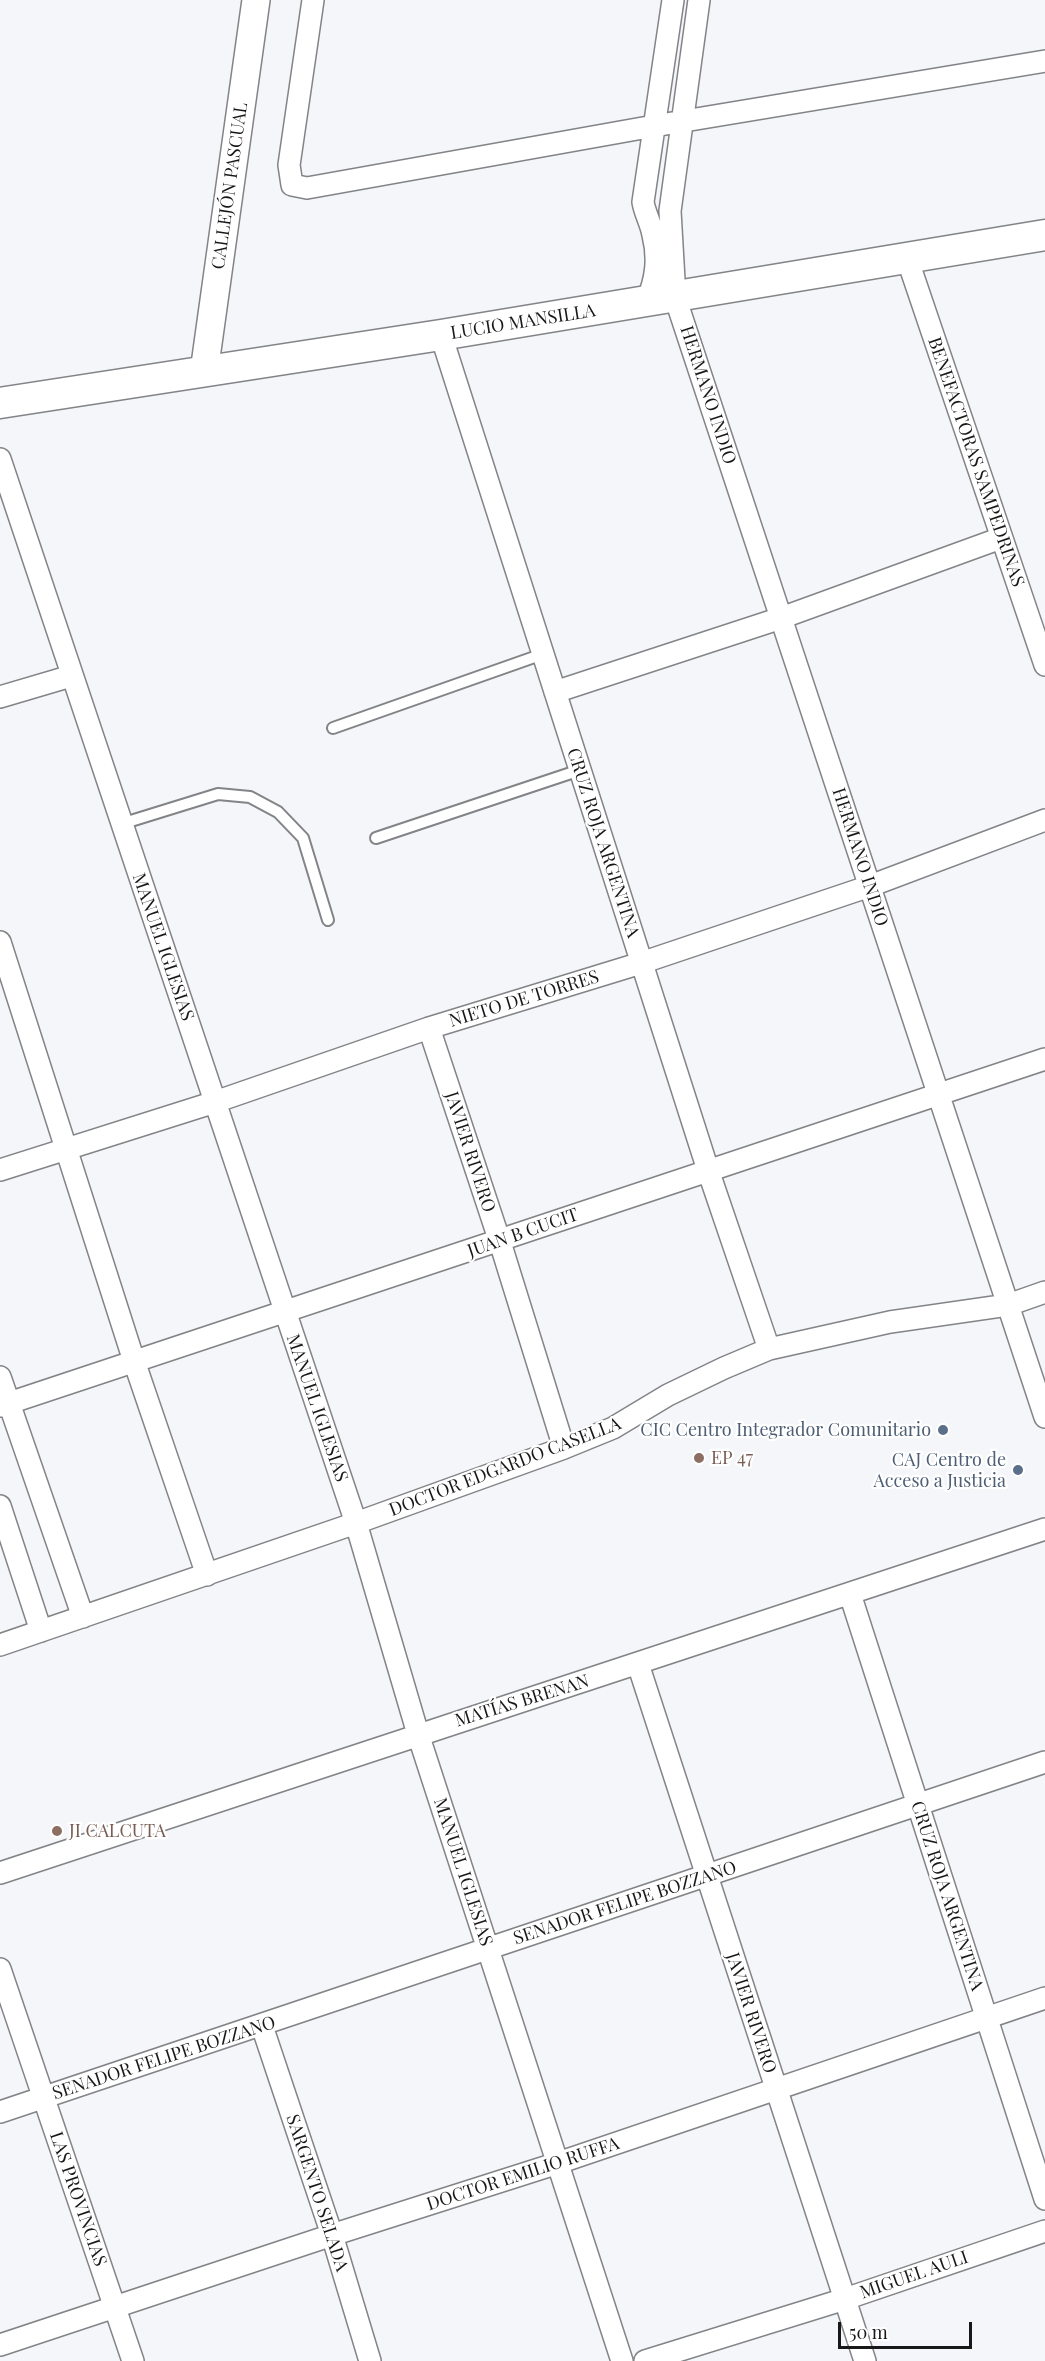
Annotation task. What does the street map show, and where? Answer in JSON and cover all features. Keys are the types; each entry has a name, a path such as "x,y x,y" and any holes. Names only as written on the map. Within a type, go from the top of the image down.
{"main road":[{"name":"LUCIO MANSILLA","path":"0,404 441,335 1045,235"}],"street":[{"name":"CALLEJÓN PASCUAL","path":"204,372 256,0"},
{"path":"313,0 289,165 292,185 307,188 682,121 1045,62"},
{"path":"661,299 653,233 645,215 643,202 673,0"},
{"name":"HERMANO INDIO","path":"699,0 670,211 661,299 781,618 1045,1417"},
{"name":"BENEFACTORAS SAMPEDRINAS","path":"907,258 1045,665"},
{"name":"CRUZ ROJA ARGENTINA","path":"441,335 708,1170 770,1349"},
{"name":"MANUEL IGLESIAS","path":"0,459 356,1523 418,1734 622,2361"},
{"path":"555,692 781,618 1001,538"},
{"path":"0,698 71,676"},
{"name":"NIETO DE TORRES","path":"0,1170 215,1102 429,1028 641,963 870,886 1045,820"},
{"path":"0,942 134,1361 207,1575"},
{"name":"JAVIER RIVERO","path":"429,1028 500,1242 564,1448"},
{"name":"JUAN B CUCIT","path":"5,1404 500,1242 708,1170 1045,1059"},
{"name":"DOCTOR EDGARDO CASELLA","path":"0,1645 356,1523 564,1448 613,1428 678,1391 770,1349 890,1322 1008,1305 1045,1292"},
{"path":"0,1377 5,1404 83,1617"},
{"path":"0,1506 41,1631"},
{"name":"MATÍAS BRENAN","path":"0,1873 1045,1529"},
{"name":"CRUZ ROJA ARGENTINA","path":"850,1594 1045,2199"},
{"name":"JAVIER RIVERO","path":"638,1664 865,2361"},
{"name":"SENADOR FELIPE BOZZANO","path":"0,2112 1045,1762"},
{"name":"LAS PROVINCIAS","path":"0,1969 133,2361"},
{"name":"DOCTOR EMILIO RUFFA","path":"0,2345 558,2163 986,2016 1045,1998"},
{"name":"SARGENTO SELADA","path":"262,2026 332,2235 370,2361"},
{"name":"MIGUEL AULI","path":"645,2361 844,2299 1045,2231"}],"lane":[{"path":"333,728 543,654"},
{"path":"375,838 580,770"},
{"path":"121,824 218,794 250,797 278,812 303,838 328,920"}],"place":[{"name":"CIC Centro Integrador Comunitario","path":"943,1430"},
{"name":"EP 47","path":"699,1458"},
{"name":"CAJ Centro de Acceso a Justicia","path":"1018,1470"},
{"name":"JI CALCUTA","path":"57,1831"}]}
